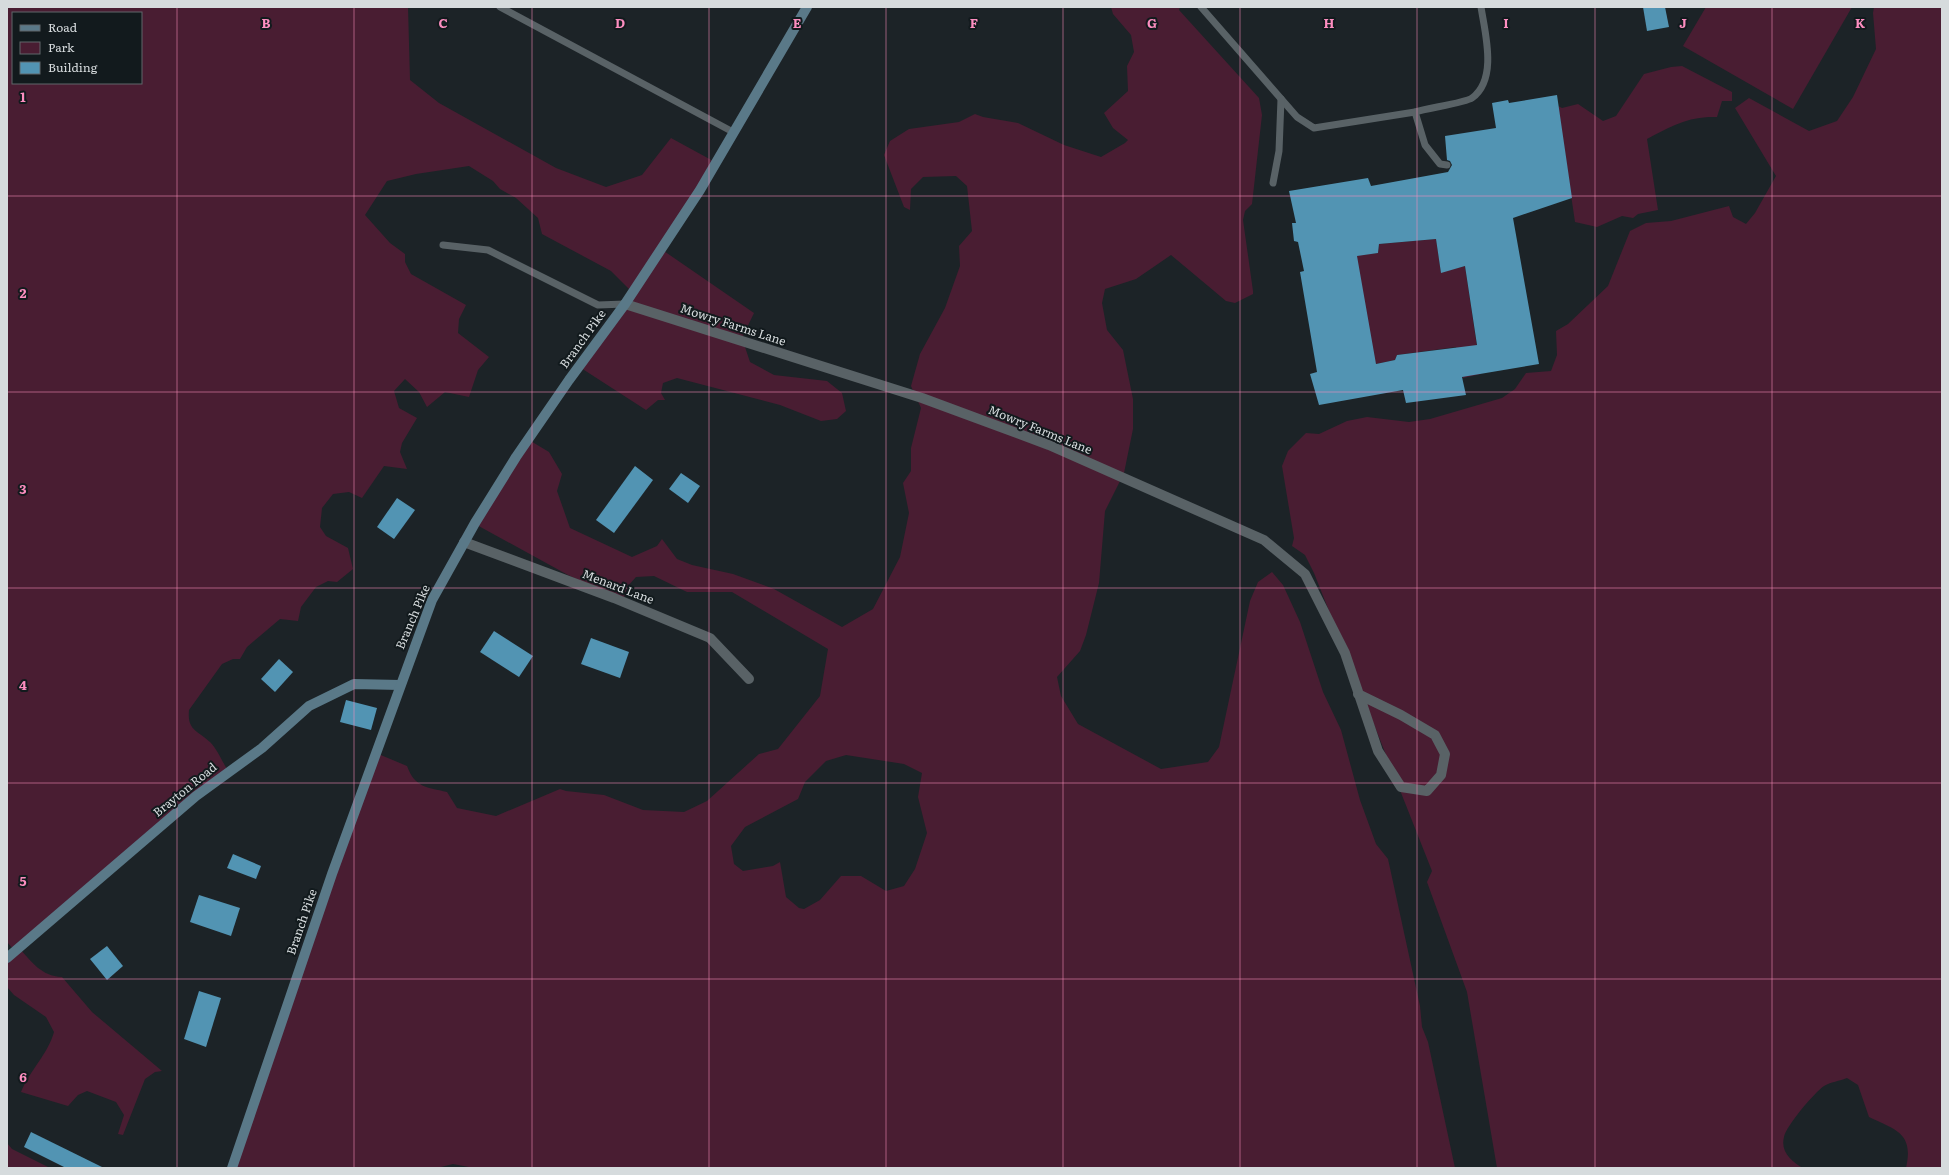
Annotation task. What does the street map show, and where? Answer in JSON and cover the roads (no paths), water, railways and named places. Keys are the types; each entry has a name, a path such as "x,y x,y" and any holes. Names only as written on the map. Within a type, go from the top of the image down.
{"main road":[{"name":"Branch Pike","path":"232,1168 332,874 432,600 464,542 516,457 569,380 625,304 700,190 807,7"},
{"name":"Brayton Road","path":"7,958 196,796 262,748 309,706 354,684 400,685"}],"street":[{"name":"Mowry Farms Lane","path":"625,304 944,407 1049,446 1264,540 1305,574 1345,653 1358,694 1378,751 1401,787 1427,790 1441,775 1445,754 1435,735 1402,715 1358,694"},
{"name":"Menard Lane","path":"464,542 614,598 710,638 748,679"}],"lane":[{"path":"500,7 733,132"},
{"path":"1201,7 1297,117 1314,128 1415,112 1472,98 1482,85 1488,64 1481,7"},
{"path":"1273,183 1279,151 1281,99"},
{"path":"1415,112 1425,145 1440,164 1447,165"},
{"path":"443,245 488,250 598,305 625,304"}]}
